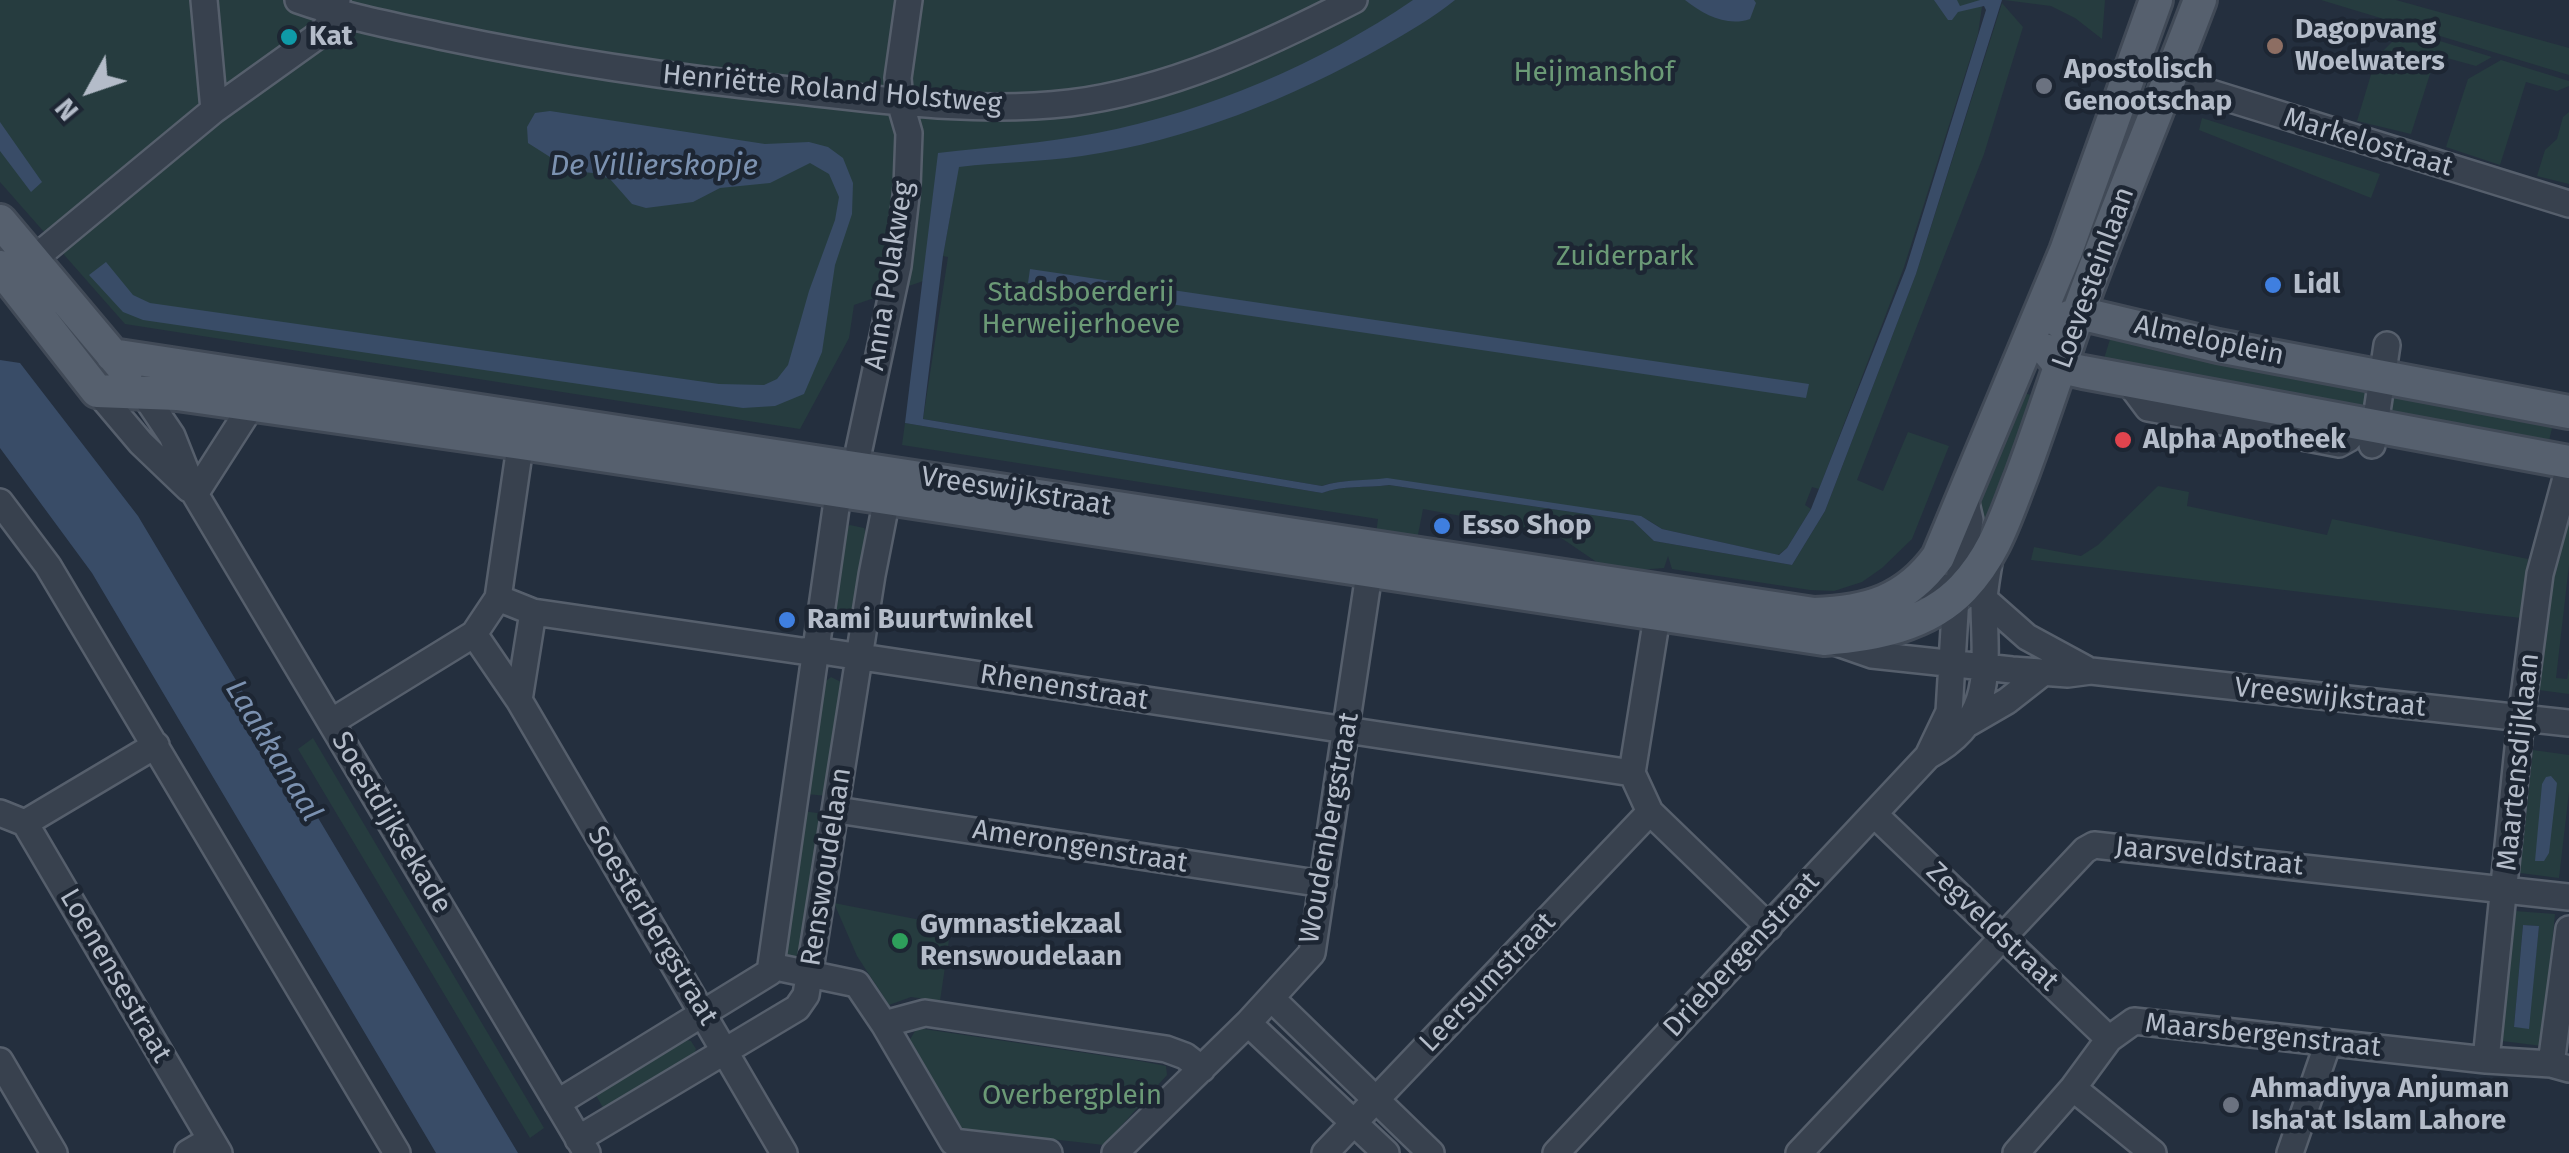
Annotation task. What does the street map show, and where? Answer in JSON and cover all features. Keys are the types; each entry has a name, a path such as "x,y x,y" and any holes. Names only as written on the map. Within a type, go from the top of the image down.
{"main road":[{"name":"Loevesteinlaan","path":"1964,494 2078,220 2156,0"},
{"name":"Loevesteinlaan","path":"1990,556 2200,0"},
{"name":"Soestdijksekade","path":"0,221 141,390"},
{"path":"0,259 34,258 32,282 12,310"},
{"name":"Soestdijksekade","path":"0,267 12,310 97,391"},
{"path":"2061,367 2032,332 2079,312"},
{"name":"Almeloplein","path":"2079,312 2218,346 2388,367 2569,412"},
{"name":"Vreeswijkstraat","path":"112,355 523,431"},
{"name":"Almeloplein","path":"2061,367 2374,430 2569,464"},
{"name":"Vreeswijkstraat","path":"97,391 141,390 847,468 889,485 1659,603 1824,638 1872,636 1926,615 1965,593 1990,556"},
{"path":"1915,585 1938,556 1964,494"},
{"name":"Vreeswijkstraat","path":"1659,603 1814,614 1847,612 1878,604 1915,585"}],"street":[{"path":"204,0 214,110"},
{"name":"Henriëtte Roland Holstweg","path":"298,0 482,45 652,75 978,108 1071,102 1161,83 1264,46 1354,0"},
{"name":"Anna Polakweg","path":"847,468 898,266 910,133 900,102 898,78 909,0"},
{"path":"34,258 214,110 323,32 336,7"},
{"name":"Markelostraat","path":"2169,80 2569,204"},
{"path":"2374,430 2388,367"},
{"name":"Soestdijksekade","path":"141,390 172,436 195,494 582,1146"},
{"name":"Soestdijksekade","path":"97,391 141,444 195,494"},
{"path":"195,494 252,405"},
{"path":"331,722 474,634 498,598 523,431"},
{"name":"Maartensdijklaan","path":"2486,1060 2540,574 2569,464"},
{"name":"Renswoudelaan","path":"557,1103 770,972 815,650 847,468"},
{"name":"Renswoudelaan","path":"582,1146 797,1008 806,995 889,485"},
{"name":"Driebergenstraat","path":"1556,1153 1928,756 1949,712 1965,593 1970,520 1964,494"},
{"path":"0,502 48,566 398,1153"},
{"name":"Woudenbergstraat","path":"1114,1153 1202,1069 1312,953 1372,558"},
{"name":"Vreeswijkstraat","path":"1915,585 1965,593 2016,629 2055,666"},
{"name":"Driebergenstraat","path":"1928,756 1970,723 1982,697 1987,661 1965,593"},
{"name":"Rhenenstraat","path":"498,598 533,612 815,650 1632,773"},
{"path":"1659,603 1632,773 1650,812 1769,926"},
{"path":"518,700 533,612"},
{"name":"Soesterbergstraat","path":"474,634 518,700 727,1050 784,1153"},
{"name":"Vreeswijkstraat","path":"1824,638 1872,655 1954,664 1987,661 2055,666 2569,723"},
{"path":"1970,723 2055,666"},
{"path":"0,812 26,823 156,745"},
{"name":"Amerongenstraat","path":"837,810 1323,884"},
{"name":"Leersumstraat","path":"1325,1153 1650,812"},
{"name":"Zegveldstraat","path":"1874,814 2109,1039"},
{"name":"Loenensestraat","path":"26,823 206,1149"},
{"name":"Jaarsveldstraat","path":"1799,1153 2085,850 2094,845 2569,897"},
{"path":"2560,1066 2569,929"},
{"path":"771,966 857,984 953,1142 1049,1153"},
{"path":"1271,998 1430,1153"},
{"path":"884,1024 925,1013 1166,1049 1185,1056 1202,1069"},
{"name":"Maarsbergenstraat","path":"2016,1153 2073,1088 2109,1039 2134,1021 2560,1066"},
{"path":"1248,1022 1386,1153"},
{"path":"2290,1153 2328,1043"},
{"path":"0,1061 54,1153"},
{"path":"2073,1088 2153,1153"}],"green space":[{"name":"Zuiderpark","path":"0,0 1983,0 1978,34 1904,267 1819,489 1812,487 1805,505 1811,509 1787,548 1778,555 1662,529 1648,520 1383,479 1322,486 923,419 948,257 943,256 952,205 929,279 854,305 849,338 800,429 125,324 0,182"},
{"path":"2004,0 2105,0 2102,39 2051,6"},
{"path":"2321,0 2396,0 2569,48 2569,75"},
{"path":"2002,3 2023,27 1984,154 1857,480 1883,491 1908,432 1949,446 1912,539 1862,582 1834,591 1810,590 1672,569 1668,556 1664,568 1638,570 1598,563 1554,533 1423,509 1417,540 1376,534 1378,519 902,445 905,423 1322,493 1389,485 1633,521 1654,541 1792,565 1825,511 1916,274"},
{"path":"2404,30 2492,57 2476,66 2436,55 2411,134 2357,121 2376,58"},
{"path":"2501,60 2569,81 2569,86 2557,91 2526,82 2500,165 2446,147 2468,79"},
{"path":"2569,112 2569,184 2537,176 2545,150 2557,139 2563,117"},
{"path":"2202,118 2380,174 2371,198 2199,130"},
{"path":"2111,336 2554,420 2547,449 2102,365"},
{"path":"2022,392 2033,396 1977,540 1971,537 1987,481"},
{"path":"2158,486 2189,492 2187,506 2327,535 2332,519 2528,559 2521,618 2031,560 2034,547 2081,556 2098,545"},
{"path":"2569,513 2569,565 2556,678 2567,679 2569,668 2569,694 2539,690 2554,571"},
{"path":"850,525 864,528 866,534 852,628 840,631 831,622 845,529"},
{"path":"831,677 841,682 842,691 827,796 806,794 822,684"},
{"path":"313,738 544,1128 530,1138 298,749"},
{"path":"2533,750 2569,755 2559,878 2520,873"},
{"path":"803,811 824,814 804,950 799,957 792,958 784,954"},
{"name":"Gymnastiekzaal Renswoudelaan","path":"834,903 951,926 940,1001 911,997 889,1005 857,956"},
{"path":"2515,911 2555,914 2542,1046 2502,1041","holes":["2523,925 2539,926 2528,1028 2514,1027"]},
{"name":"Overbergplein","path":"917,1028 1140,1061 1166,1066 1167,1075 1104,1145 961,1129 909,1041"},
{"path":"683,1039 691,1041 696,1049 693,1057 605,1111 594,1092"}],"water":[{"path":"1413,0 1455,0 1349,65 1238,115 1121,149 959,167 943,256 923,419 1322,486 1387,478 1641,516 1662,529 1779,555 1811,509 1906,268 1986,10 1984,6 1958,12 1948,20 1934,0 1957,0 1960,6 1980,0 2002,0 1916,274 1825,511 1792,565 1654,541 1633,521 1389,485 1322,493 905,423 938,153 1077,136 1180,112 1302,64"},
{"path":"1685,0 1756,3 1750,19 1733,22 1708,15"},
{"name":"De Villierskopje","path":"550,111 765,144 809,142 828,147 843,158 853,183 852,214 835,265 822,352 804,394 775,406 743,408 143,320 123,312 89,275 106,262 133,295 150,303 719,384 764,385 777,379 788,365 835,220 839,197 829,174 810,163 770,183 720,188 693,202 646,208 632,204 610,179 572,171 528,143 527,127 535,113"},
{"path":"0,122 42,182 31,192 0,151"},
{"path":"1030,269 1809,384 1806,398 1028,283"},
{"name":"Laakkanaal","path":"0,360 20,363 138,516 518,1153 436,1153 92,573 0,448"},
{"path":"2551,776 2557,783 2549,853 2544,861 2535,861 2542,784"},
{"path":"2523,925 2539,926 2529,1029 2514,1027"}],"place":[{"name":"Kat","path":"289,37"},
{"name":"Dagopvang Woelwaters","path":"2275,46"},
{"name":"Apostolisch Genootschap","path":"2044,86"},
{"name":"Lidl","path":"2273,285"},
{"name":"Alpha Apotheek","path":"2123,440"},
{"name":"Esso Shop","path":"1442,526"},
{"name":"Rami Buurtwinkel","path":"787,620"},
{"name":"Gymnastiekzaal Renswoudelaan","path":"900,941"},
{"name":"Ahmadiyya Anjuman Isha'at Islam Lahore","path":"2231,1105"}],"park label":[{"name":"Heijmanshof","path":"1594,73"},
{"name":"Stadsboerderij Herweijerhoeve","path":"1081,309"}]}
